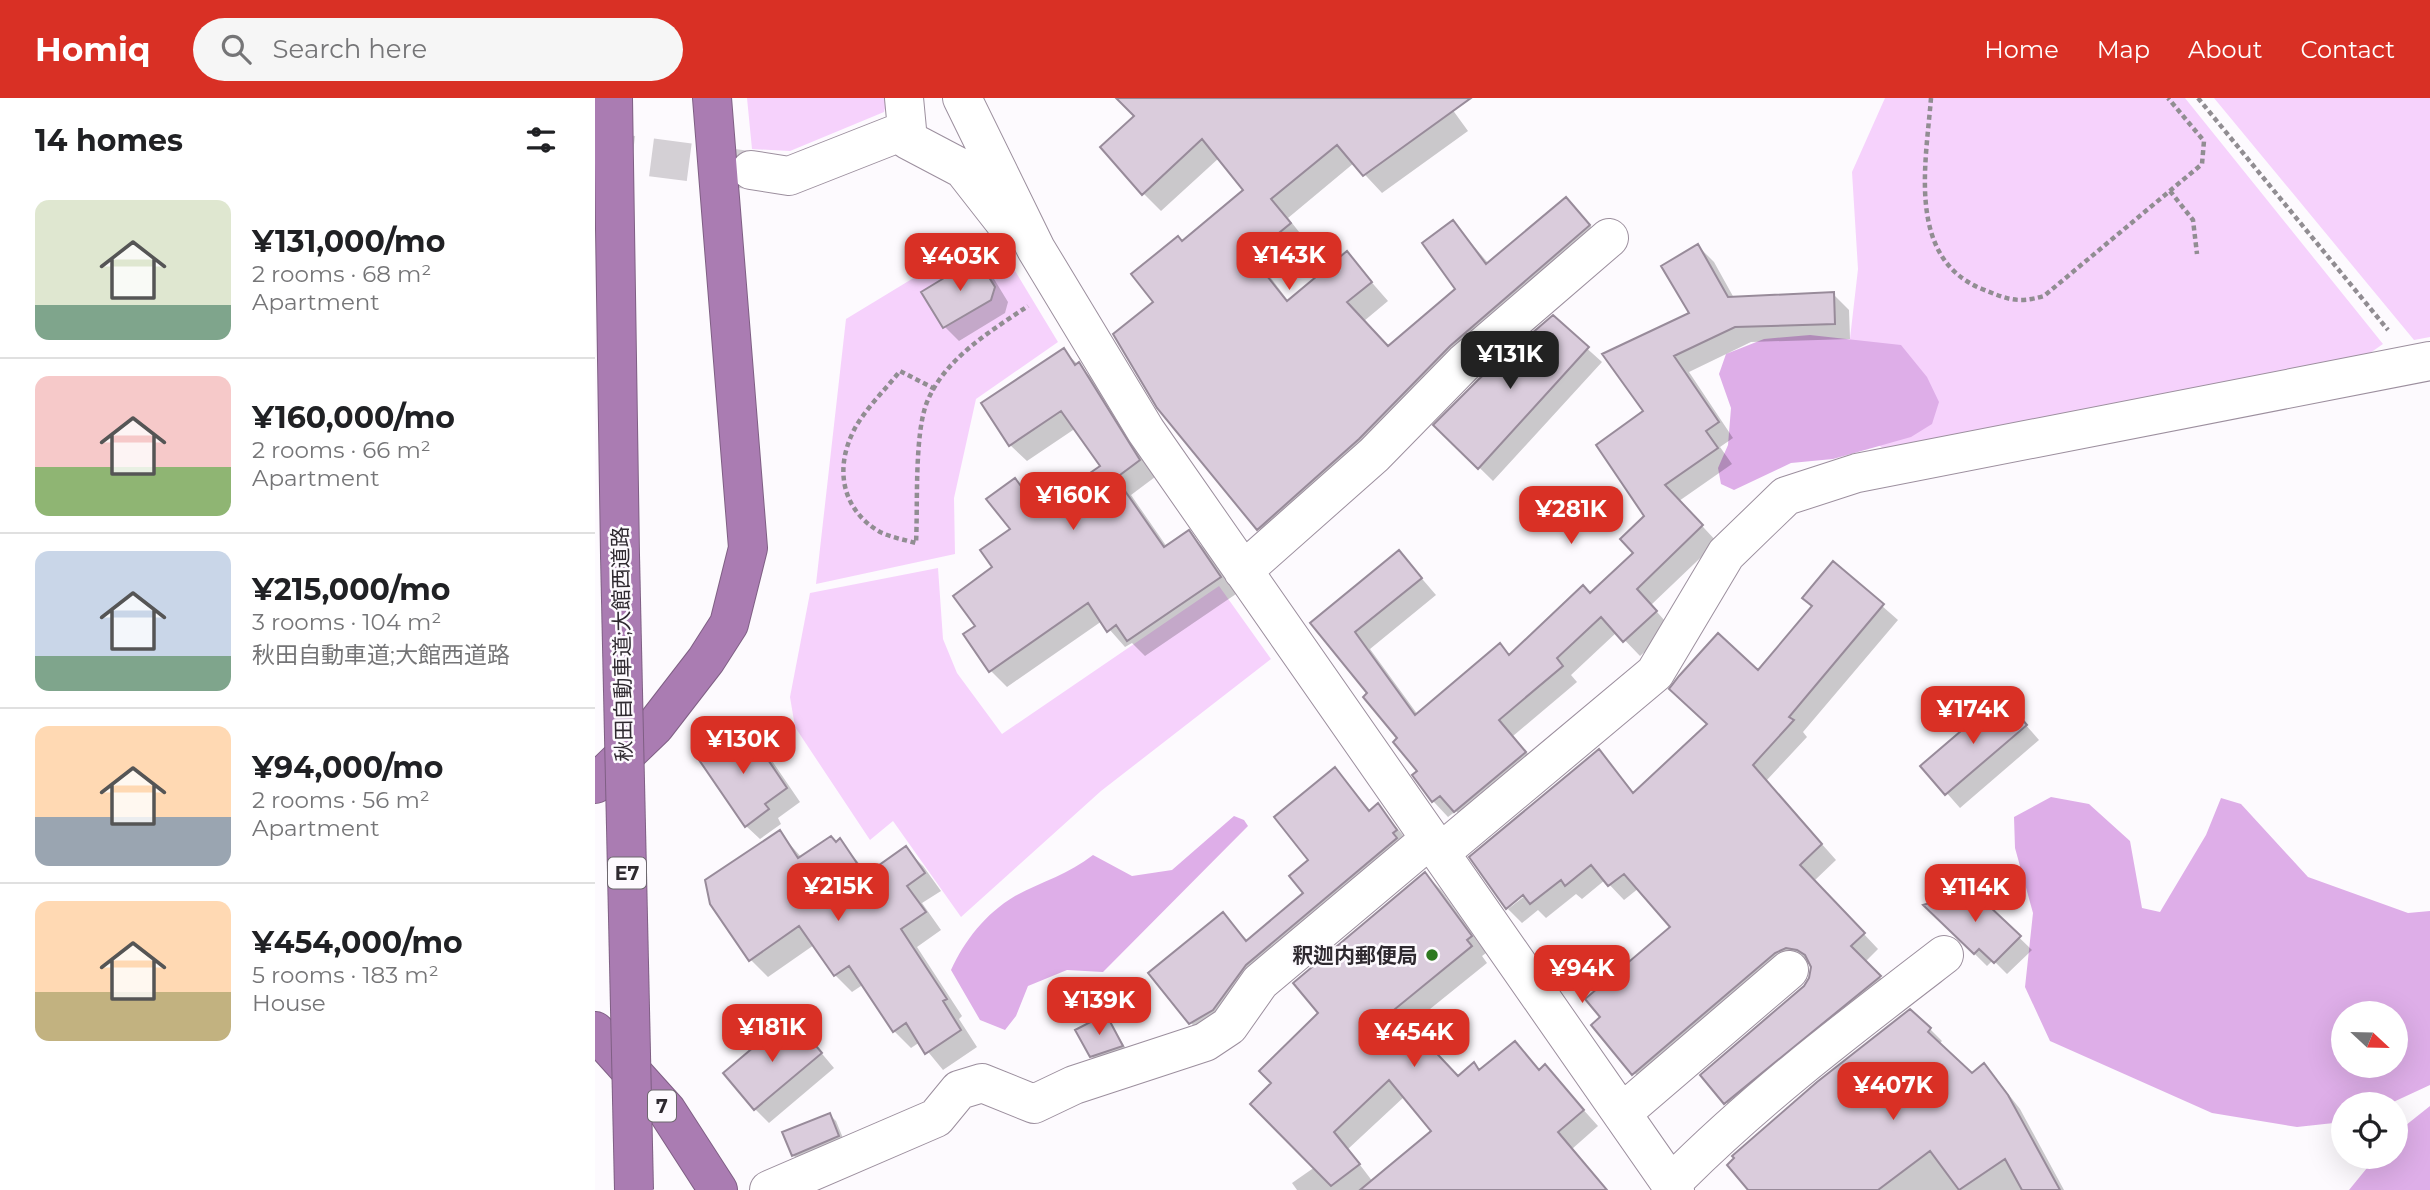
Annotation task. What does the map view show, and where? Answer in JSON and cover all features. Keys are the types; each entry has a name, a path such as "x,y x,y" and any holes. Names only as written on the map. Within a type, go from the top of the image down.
{"highway":[{"name":"秋田自動車道;大館西道路","path":"613,98 634,1190"},
{"path":"595,783 655,726 706,660 729,624 748,548 712,98"},
{"name":"7","path":"595,1031 667,1111 718,1190"}],"street":[{"path":"962,98 1035,249 1146,431 1673,1187 1723,1132 1806,1061 1944,956"},
{"path":"751,170 789,176 905,114 908,140 963,169 1057,284"},
{"path":"1243,571 1374,455 1464,363 1609,238"},
{"path":"769,1190 936,1118 959,1090 982,1083 1034,1104 1075,1085 1205,1042 1229,1026 1260,982 1655,673 1726,554 1786,496 1857,473 2423,362"},
{"path":"1622,1113 1789,970"}],"path":[{"path":"1931,98 1923,192 1931,233 1948,266 1969,284 2021,303 2043,296 2202,164 2204,141 2168,98"},
{"path":"2197,98 2423,362"},
{"path":"2170,191 2193,220 2197,254"},
{"path":"935,389 900,371 854,429 844,454 843,489 853,510 881,532 916,543 921,435 926,404 963,354 1057,284"}],"shaded area":[{"path":"747,98 887,100 884,112 790,151 752,149"},
{"path":"1885,98 2185,98 2383,344 2360,360 1884,450 1842,408 1858,269 1852,172"},
{"path":"2214,98 2430,98 2430,337 2414,340"},
{"path":"991,231 1058,342 976,399 954,498 955,554 816,584 846,319"},
{"path":"1810,335 1901,345 1927,377 1939,402 1932,424 1911,437 1833,459 1791,463 1734,490 1721,484 1718,468 1728,445 1731,408 1719,374 1726,354 1764,339"},
{"path":"938,568 943,639 957,673 1002,734 1219,586 1271,659 1101,791 961,917 893,821 870,840 795,727 790,697 810,593"},
{"path":"2051,797 2089,804 2130,841 2142,908 2160,912 2206,835 2221,798 2241,804 2308,877 2408,913 2430,911 2430,1085 2408,1095 2408,1092 2331,1092 2331,1123 2297,1127 2212,1113 2050,1041 2025,987 2033,913 2015,848 2014,817"},
{"path":"1234,816 1244,820 1248,826 1103,972 1067,970 1028,986 1016,1016 1005,1030 980,1020 951,970 969,938 994,911 1015,896 1065,873 1093,855 1132,876 1172,870"},
{"path":"2430,1106 2430,1190 2349,1190 2366,1169 2408,1169 2408,1123"}],"building":[{"path":"1116,98 1471,98 1363,176 1337,145 1271,199 1291,223 1251,256 1287,301 1347,251 1372,282 1347,302 1388,346 1455,289 1422,243 1453,220 1486,264 1566,197 1590,225 1450,346 1359,439 1257,530 1157,408 1113,334 1153,302 1131,274 1178,236 1182,241 1243,190 1202,139 1142,195 1100,147 1134,116"},
{"path":"1698,244 1728,297 1834,292 1835,324 1735,327 1674,356 1719,422 1706,431 1718,448 1665,485 1703,525 1637,589 1657,611 1623,642 1601,617 1557,658 1563,666 1499,720 1526,752 1454,812 1440,796 1432,802 1412,775 1417,771 1393,742 1397,738 1363,697 1367,693 1310,623 1399,550 1422,578 1355,632 1415,715 1500,643 1509,655 1583,585 1590,593 1633,553 1620,539 1644,516 1596,445 1643,411 1602,354 1689,313 1661,266"},
{"path":"977,258 995,287 991,300 943,328 921,292"},
{"path":"1553,315 1589,347 1478,469 1433,425 1479,379"},
{"path":"1064,348 1075,365 1079,362 1140,460 1116,478 1164,547 1189,530 1221,577 1127,641 1116,625 1107,632 1088,603 989,672 963,634 975,626 953,596 992,567 980,550 1010,529 986,499 1015,478 1038,509 1100,466 1061,411 1009,446 981,403"},
{"path":"1833,561 1884,604 1789,717 1794,720 1753,765 1822,844 1800,865 1865,933 1851,946 1881,976 1724,1104 1700,1075 1804,986 1811,967 1805,955 1786,948 1775,953 1632,1075 1591,1025 1600,1017 1585,999 1670,927 1624,874 1608,886 1591,865 1565,886 1561,880 1530,904 1523,895 1506,909 1469,857 1599,749 1633,793 1707,724 1669,689 1679,676 1718,633 1758,670 1812,606 1802,598"},
{"path":"2002,696 2027,725 1945,795 1920,766"},
{"path":"731,733 739,745 752,736 787,788 765,804 769,809 745,827 697,757"},
{"path":"1335,767 1369,811 1378,803 1397,830 1393,833 1397,838 1246,965 1213,1010 1189,1024 1148,973 1223,912 1246,941 1303,893 1289,876 1308,860 1274,817"},
{"path":"780,830 798,858 831,836 836,842 840,838 865,875 906,846 925,873 907,886 926,912 901,929 947,999 943,1001 961,1030 925,1054 906,1023 893,1032 849,966 834,976 799,926 749,961 710,904 705,880"},
{"path":"1425,872 1472,936 1467,940 1472,946 1395,1009 1458,1076 1474,1062 1479,1070 1515,1041 1539,1070 1545,1064 1584,1110 1558,1132 1607,1190 1360,1190 1431,1131 1389,1080 1334,1132 1360,1164 1331,1186 1250,1104 1271,1083 1259,1071 1318,1013 1293,983"},
{"path":"1972,890 2021,936 1994,963 1979,949 1974,954 1923,905"},
{"path":"1910,1009 1931,1028 1928,1032 1972,1073 1984,1063 2008,1095 2060,1190 2022,1190 2005,1159 1959,1190 1930,1151 1878,1190 1748,1190 1727,1165 1734,1158 1732,1156 1817,1082"},
{"path":"1106,1014 1123,1046 1090,1057 1075,1030"},
{"path":"795,1021 822,1053 754,1110 723,1073 774,1030 778,1034"},
{"path":"830,1113 839,1136 792,1156 782,1132"}],"tunnel":[{"path":"595,150 749,170"}],"place":[{"name":"釈迦内郵便局","path":"1432,955"}]}
